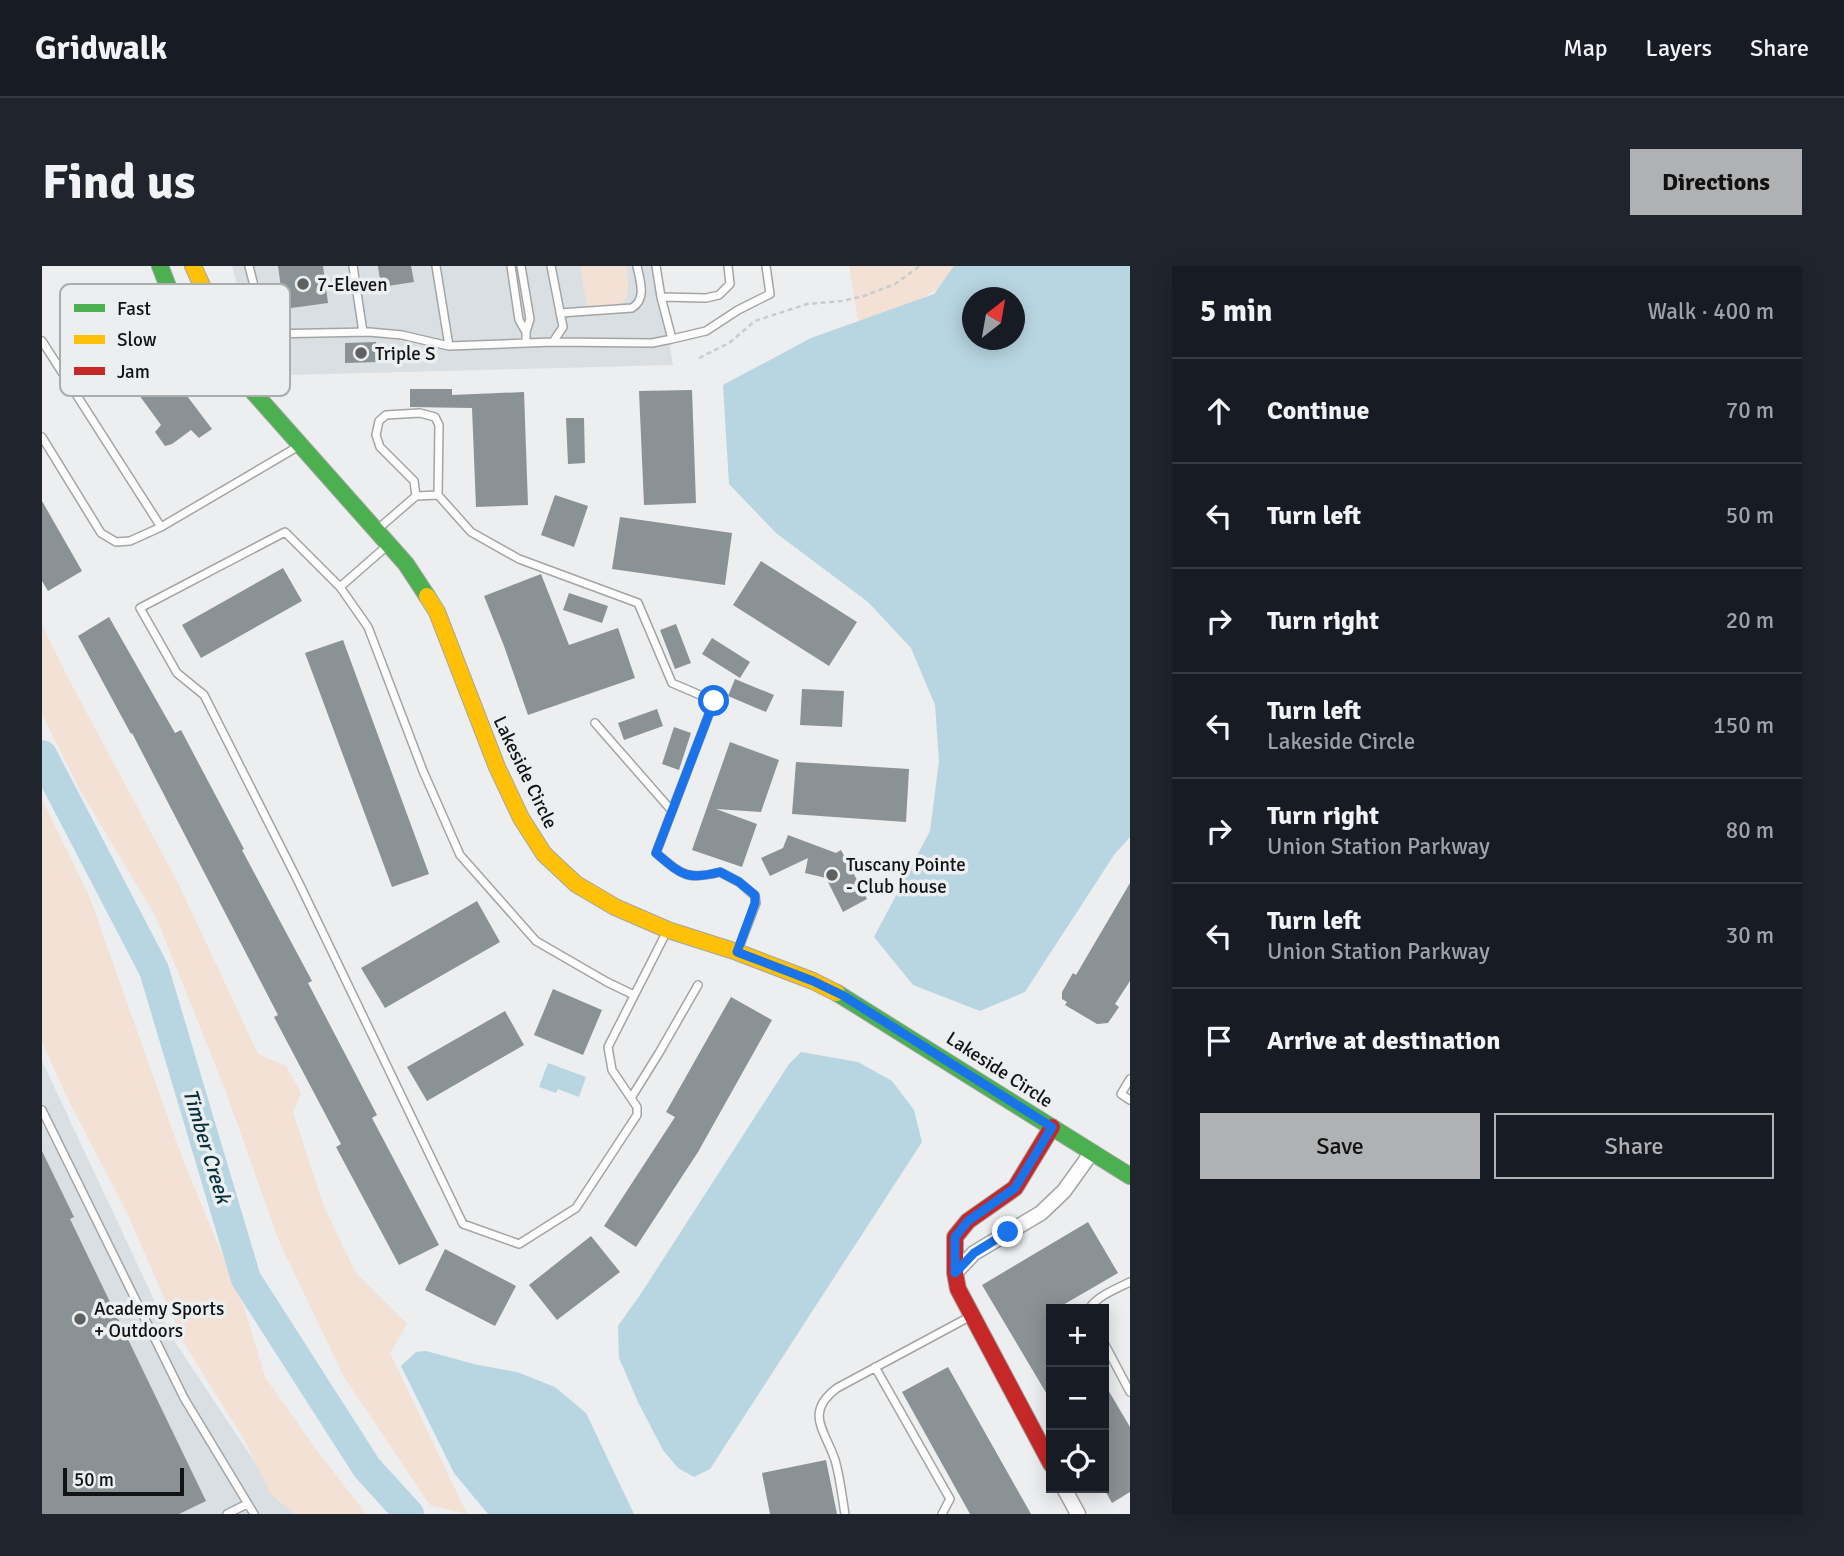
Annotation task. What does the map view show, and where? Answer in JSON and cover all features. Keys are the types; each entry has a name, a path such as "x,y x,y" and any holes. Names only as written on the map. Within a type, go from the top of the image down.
{"street":[{"name":"Lakeside Circle","path":"160,266 167,284"},
{"name":"Lakeside Circle","path":"193,266 201,284"},
{"name":"Lakeside Circle","path":"257,396 406,564 438,612 497,767 521,818 544,854 576,884 615,907 668,930 737,952 842,995 1130,1176"},
{"path":"1046,1455 958,1289 955,1237 968,1221 1015,1188 1052,1127"},
{"path":"955,1273 974,1253 1041,1213 1064,1191 1092,1152"},
{"path":"1067,1493 1078,1514"}],"lane":[{"path":"249,266 254,284"},
{"path":"354,266 363,332"},
{"path":"436,266 449,345"},
{"path":"511,266 519,320 526,332"},
{"path":"521,266 530,319 526,343"},
{"path":"551,266 563,327 553,342"},
{"path":"561,313 632,308 637,305 641,289 637,266"},
{"path":"656,266 672,340"},
{"path":"662,298 706,298 719,295 730,284 728,266"},
{"path":"290,334 363,332 402,335 449,345 553,342 652,344 706,331 738,310 771,295 766,266"},
{"path":"42,342 60,370"},
{"path":"77,396 161,527"},
{"path":"416,496 414,481 380,447 376,435 379,421 386,415 420,413 435,417 439,425 438,495 471,532 519,559 638,603 672,683 714,701 656,853 679,873 699,877 720,872 755,895 755,903 737,952"},
{"path":"42,437 101,533 116,542 130,541 161,527 300,445"},
{"path":"376,531 416,496 438,495"},
{"path":"634,995 536,941 460,855 423,771 368,627 340,587 285,532 140,608 177,673 204,695 297,879 463,1224 519,1244 576,1208 637,1115 637,1107 612,1070 608,1047 668,930"},
{"path":"340,587 388,545"},
{"path":"595,723 672,811"},
{"path":"631,1098 698,985"},
{"path":"1130,1079 1121,1094 1130,1100"},
{"path":"42,1110 184,1398 254,1514"},
{"path":"1092,1304 1130,1282"},
{"path":"845,1514 835,1461 819,1424 821,1407 826,1397 837,1388 971,1316"},
{"path":"1109,1353 1130,1392"},
{"path":"876,1367 950,1499 942,1514"},
{"path":"227,1514 247,1504"}],"path":[{"path":"699,358 729,342 755,321 807,304 864,296 895,284 919,266"}],"shaded area":[{"path":"232,266 656,266 673,365 290,375 290,284 237,284"},
{"path":"580,266 626,266 628,290 623,302 610,306 587,307"},
{"path":"849,266 958,266 943,286 900,311 859,326"},
{"path":"42,625 178,883 258,1054 286,1066 301,1093 293,1112 324,1207 356,1273 407,1324 390,1353 467,1514 430,1505 344,1377 279,1241 226,1092 156,917 80,790 42,714"},
{"path":"42,799 89,896 183,1160 245,1310 265,1377 366,1514 295,1514 270,1494 245,1441 184,1343 128,1215 66,1095 42,1042"},
{"path":"42,1061 171,1336 268,1482 304,1514 42,1514"}],"water":[{"path":"954,266 1130,266 1130,837 1114,855 1025,992 980,1011 913,985 874,937 930,831 939,761 935,705 911,648 868,602 776,533 729,484 723,385 811,338 934,294"},
{"path":"801,1052 858,1062 892,1081 914,1110 922,1142 710,1469 694,1477 678,1468 663,1450 638,1402 619,1358 618,1326 789,1064"},
{"path":"548,1063 586,1077 579,1097 558,1089 556,1093 539,1087"},
{"path":"426,1351 517,1372 555,1387 586,1413 634,1514 488,1514 454,1473 401,1366 416,1352"}],"building":[{"name":"7-Eleven","path":"278,266 323,266 328,303 290,308 290,284 281,284"},
{"path":"378,266 411,266 414,282 381,287"},
{"name":"Triple S","path":"376,342 377,362 345,363 345,343"},
{"path":"410,389 452,389 452,395 524,392 528,505 476,507 472,408 410,407"},
{"path":"692,390 696,503 644,505 639,391"},
{"path":"140,396 187,396 212,429 199,438 191,430 165,446 155,432 161,425"},
{"path":"566,418 584,418 585,463 568,464"},
{"path":"555,495 588,506 574,547 541,535"},
{"path":"42,501 82,571 48,591 42,581"},
{"path":"620,517 732,533 725,585 612,569"},
{"path":"761,561 857,622 829,666 733,605"},
{"path":"283,568 302,601 201,658 182,625"},
{"path":"541,574 569,645 618,628 635,678 528,715 484,596"},
{"path":"569,593 608,606 602,623 563,610"},
{"path":"109,617 175,733 181,730 244,849 242,850 312,981 308,983 377,1115 372,1118 439,1245 399,1265 336,1147 341,1144 274,1017 278,1015 132,733 78,636"},
{"path":"676,624 691,663 675,669 660,630"},
{"path":"712,638 750,662 740,678 702,654"},
{"path":"343,640 429,874 392,887 305,653"},
{"path":"735,679 774,695 766,712 728,696"},
{"path":"802,689 844,691 842,727 800,725"},
{"path":"657,709 663,726 624,740 618,723"},
{"path":"674,727 691,733 679,770 662,764"},
{"path":"730,742 779,760 761,812 716,809 757,824 742,867 692,850"},
{"path":"796,762 909,769 906,822 792,814"},
{"name":"Tuscany Pointe - Club house","path":"788,835 836,853 841,850 867,899 843,912 826,878 805,873 808,858 770,876 761,858 783,848"},
{"path":"1130,883 1130,981 1115,1004 1119,1007 1108,1023 1097,1024 1065,1005 1067,1002 1062,999 1062,992 1073,973 1076,975"},
{"path":"477,901 500,942 385,1008 361,968"},
{"path":"553,989 602,1010 583,1055 534,1035"},
{"path":"731,997 772,1020 698,1152 636,1247 604,1226 675,1117 666,1112"},
{"path":"505,1011 524,1045 427,1101 407,1067"},
{"path":"42,1151 74,1217 70,1219 206,1501 179,1514 42,1514"},
{"path":"1088,1222 1118,1273 1065,1304 1046,1304 1046,1393 982,1285"},
{"path":"591,1236 620,1272 557,1320 529,1285"},
{"path":"445,1249 516,1286 495,1326 425,1290"},
{"path":"948,1367 1031,1514 970,1514 902,1392"},
{"path":"1109,1391 1130,1427 1130,1492 1112,1503 1106,1493 1109,1493"},
{"path":"826,1460 837,1514 770,1514 762,1473"}],"waterway":[{"name":"Timber Creek","path":"42,755 154,970 246,1279 367,1468 409,1514"}],"traffic: fast":[{"path":"160,266 167,284"},
{"path":"257,396 406,564 427,596"},
{"path":"837,993 1130,1176"}],"traffic: slow":[{"path":"193,266 201,284"},
{"path":"427,596 437,612 497,767 521,818 544,854 576,884 615,907 668,930 737,952 813,981 837,993"}],"traffic: jam":[{"path":"1046,1455 958,1289 955,1237 968,1221 1015,1188 1052,1127"}],"place":[{"name":"7-Eleven","path":"303,284"},
{"name":"Triple S","path":"361,353"},
{"name":"Tuscany Pointe - Club house","path":"832,875"},
{"name":"Academy Sports + Outdoors","path":"80,1319"}],"route":[{"path":"714,701 656,853 679,873 699,877 720,872 755,895 755,903 737,952 842,995 1052,1127 1015,1188 968,1221 955,1237 955,1273 974,1253 1008,1232"}]}
